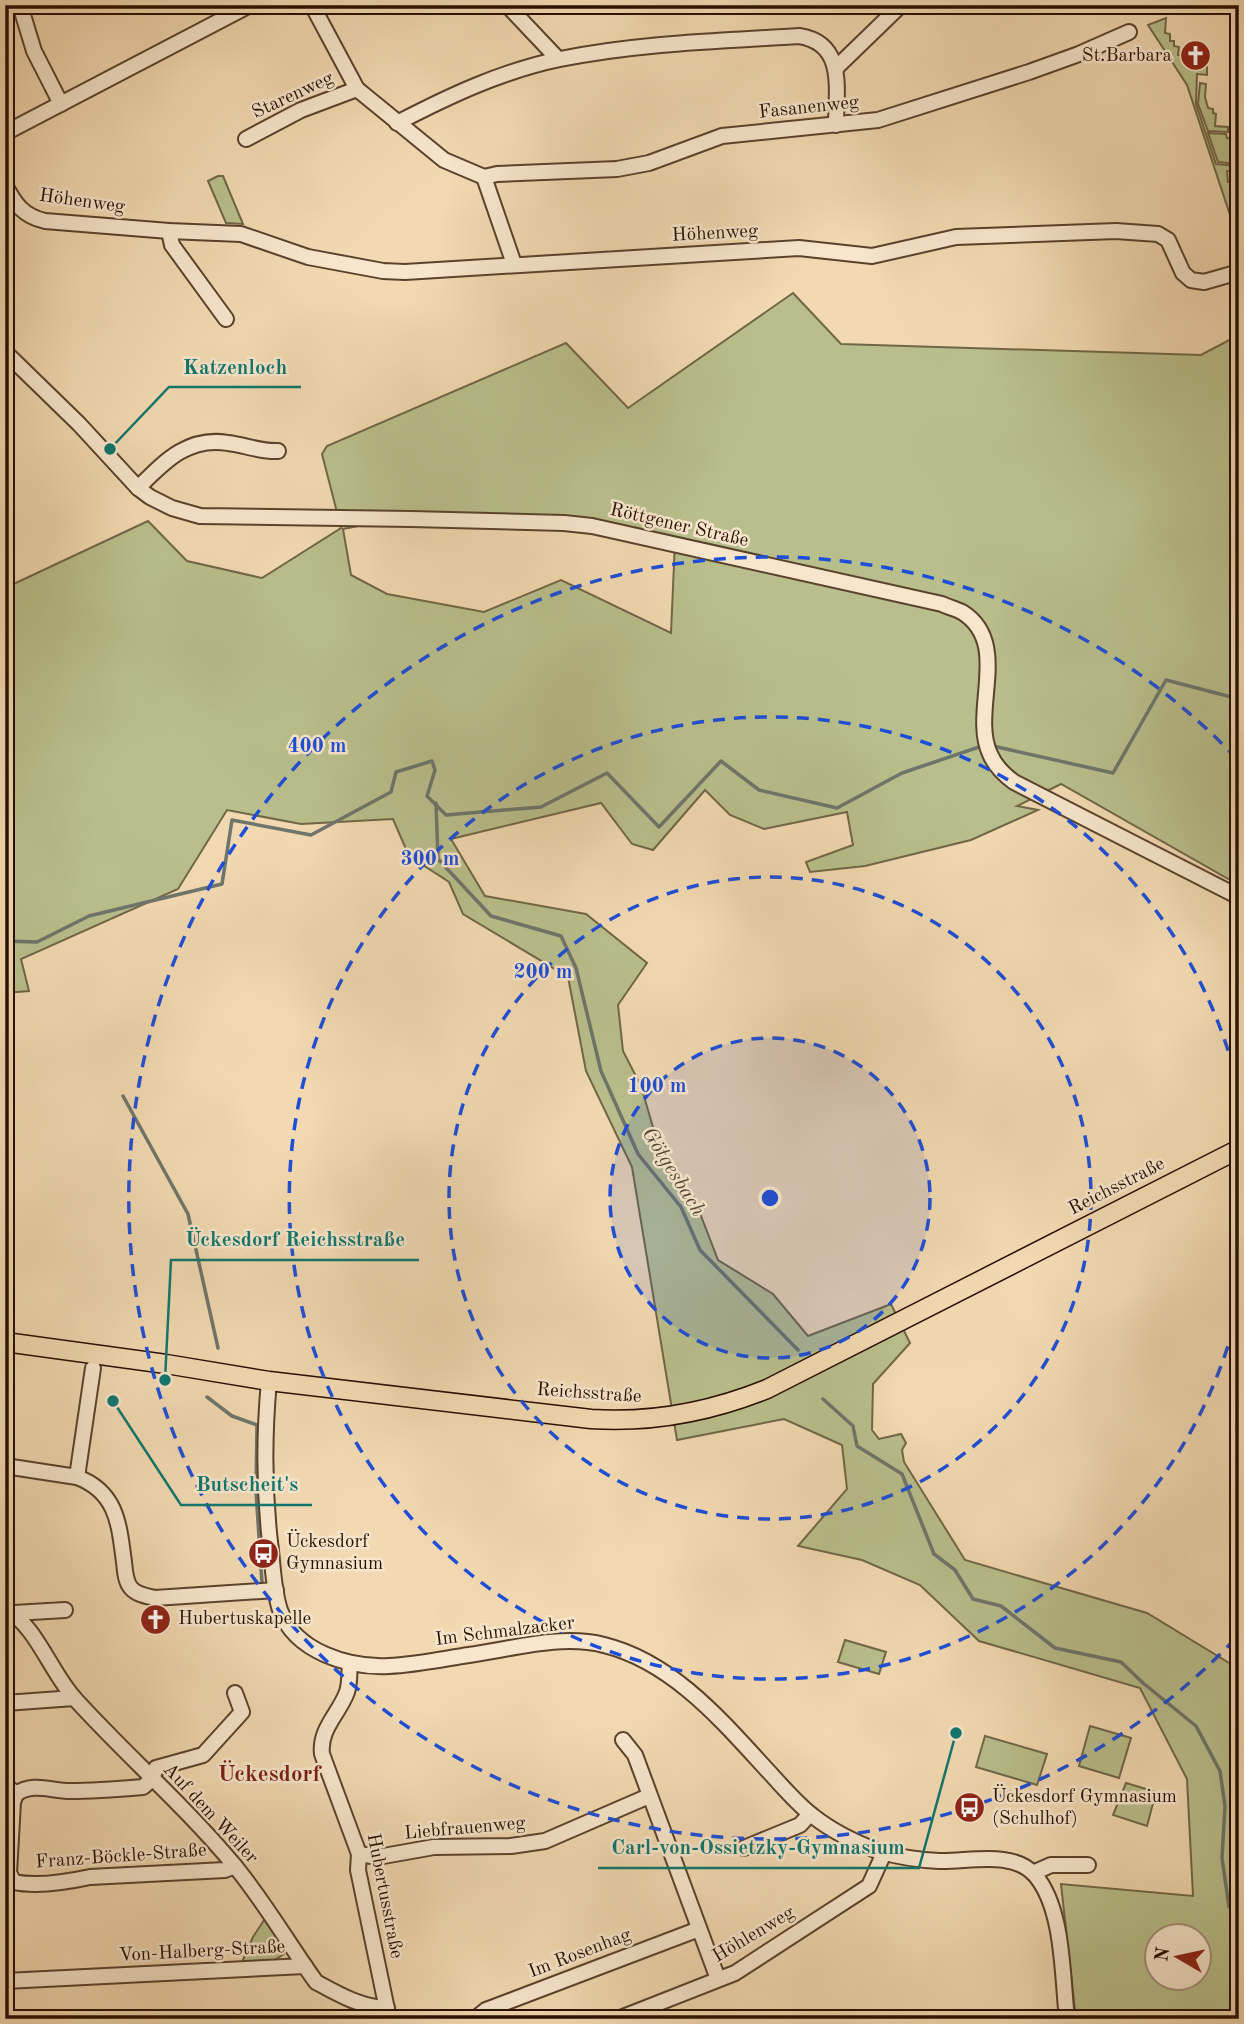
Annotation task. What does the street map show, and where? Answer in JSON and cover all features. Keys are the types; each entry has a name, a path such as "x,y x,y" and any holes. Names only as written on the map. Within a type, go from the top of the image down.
{"main road":[{"name":"Reichsstraße","path":"5,1342 270,1381 591,1419 635,1421 693,1412 747,1397 805,1371 1239,1149"}],"street":[{"path":"20,5 34,51 61,104"},
{"path":"5,133 250,5"},
{"path":"312,5 357,89 444,160 484,177 514,264"},
{"path":"506,5 558,59"},
{"path":"836,67 901,5"},
{"name":"Fasanenweg","path":"484,177 497,174 617,169 649,163 722,136 878,120 1066,58 1129,32"},
{"path":"397,123 455,93 558,59 650,45 799,36 822,44 836,67 836,125"},
{"name":"Starenweg","path":"246,139 301,110 357,89"},
{"name":"Höhenweg","path":"5,185 21,211 35,219 169,231 241,234 308,257 392,272 799,248 872,256 956,237 1108,231 1158,234 1168,240 1183,273 1191,280 1204,282 1239,272"},
{"path":"169,231 172,245 226,319"},
{"name":"Röttgener Straße","path":"5,352 79,424 138,488 172,509 200,516 411,519 592,526 942,604 962,612 976,625 985,645 988,667 987,745 1000,771 1014,782 1239,897"},
{"path":"138,488 169,457 197,444 220,442 265,452 278,451"},
{"path":"77,1477 93,1368"},
{"path":"270,1381 264,1489 280,1611 299,1639 314,1650 350,1663"},
{"path":"5,1466 77,1477 94,1483 109,1501 118,1519 126,1578 140,1595 155,1598 276,1590"},
{"path":"10,1611 65,1610"},
{"name":"Auf dem Weiler","path":"10,1611 23,1622 74,1698 193,1819 235,1866 305,1966"},
{"name":"Im Schmalzacker","path":"350,1663 388,1667 566,1641 602,1644 663,1670 725,1724 810,1814 850,1841 884,1853 918,1859 998,1860 1024,1867 1033,1873"},
{"name":"Hubertusstraße","path":"350,1663 347,1690 326,1728 321,1745 359,1854 358,1870 388,2013"},
{"name":"Franz-Böckle-Straße","path":"235,1693 242,1712 203,1755 156,1768 152,1779 143,1787 67,1791 48,1787 11,1792 13,1802 9,1873 14,1882 22,1883 225,1870 235,1866"},
{"path":"5,1703 74,1698"},
{"path":"623,1740 635,1755 718,1979"},
{"name":"Liebfrauenweg","path":"359,1854 378,1857 434,1847 511,1846 545,1840 649,1796"},
{"path":"744,1847 800,1825 810,1814"},
{"name":"Höhlenweg","path":"618,2019 735,1973 869,1886 884,1853"},
{"path":"1067,2019 1057,1924 1044,1887 1033,1873 1051,1865 1088,1865"},
{"name":"Im Rosenhag","path":"475,2019 486,2010 699,1929"},
{"name":"Von-Halberg-Straße","path":"5,1981 305,1966 316,1982 388,2013"}],"green space":[{"path":"1166,18 1165,33 1170,34 1170,41 1174,41 1174,46 1179,47 1178,55 1186,56 1192,65 1207,67 1207,75 1197,74 1196,104 1216,164 1237,166 1237,171 1227,171 1228,182 1232,182 1231,189 1239,190 1239,217 1232,221 1187,85 1148,25"},
{"path":"1200,83 1206,84 1205,97 1208,108 1213,109 1216,114 1215,126 1228,127 1228,132 1208,131 1198,104"},
{"path":"1208,133 1226,134 1227,138 1239,139 1237,164 1218,162"},
{"path":"223,176 243,224 226,223 208,181"},
{"path":"793,293 841,344 1201,355 1239,335 1239,885 1061,784 1017,806 1038,810 971,840 865,866 810,872 806,862 853,845 847,812 764,829 730,815 705,790 653,850 632,844 601,803 451,839 485,896 586,914 647,963 618,1005 623,1051 641,1086 664,1165 693,1195 718,1260 773,1294 808,1336 891,1304 910,1343 873,1384 872,1430 879,1439 901,1434 906,1443 902,1450 904,1462 965,1560 1147,1613 1239,1669 1239,2019 1076,2019 1061,1884 1193,1896 1187,1779 1140,1688 979,1641 920,1585 862,1560 798,1546 847,1489 842,1445 784,1419 677,1440 632,1167 586,1071 568,977 463,914 449,882 409,856 393,819 301,824 227,810 178,889 21,959 29,991 5,993 5,588 148,521 187,561 262,578 341,528 322,454 327,446 566,343 628,408","holes":["404,517 588,521 675,541 671,633 561,580 484,612 387,594 351,575 343,529"]},
{"path":"845,1640 886,1652 879,1674 838,1662"},
{"path":"1090,1726 1131,1738 1119,1778 1079,1766"},
{"path":"985,1736 1047,1754 1037,1785 976,1767"},
{"path":"1126,1783 1156,1792 1147,1826 1113,1815"},
{"path":"266,1917 286,1948 284,1954 273,1961 242,1962 253,1937"}],"waterway":[{"path":"993,746 1113,773 1166,680 1239,699"},
{"path":"5,941 37,942 89,916 222,884 232,820 311,835 391,792 396,772 432,761 435,770 427,796 446,815 541,807 607,773 659,827 721,761 759,790 837,808 902,773 982,746"},
{"name":"Götgesbach","path":"436,803 438,859 491,916 561,936 576,968 601,1071 638,1154 681,1207 700,1250 798,1350"},
{"path":"123,1096 188,1214 218,1348"},
{"path":"207,1397 232,1416 257,1425 256,1491 262,1583"},
{"name":"Götgesbach","path":"823,1399 853,1426 857,1446 902,1474 934,1554 955,1570 973,1599 1001,1606 1055,1648 1121,1662 1196,1726 1220,1771 1225,1806 1222,1858 1229,1907 1239,1911"}],"place":[{"name":"St.Barbara","path":"1195,56"},
{"name":"Katzenloch","path":"110,449"},
{"name":"Ückesdorf Reichsstraße","path":"165,1380"},
{"name":"Butscheit's","path":"113,1401"},
{"name":"Ückesdorf Gymnasium","path":"263,1553"},
{"name":"Hubertuskapelle","path":"155,1619"},
{"name":"Carl-von-Ossietzky-Gymnasium","path":"956,1733"},
{"name":"Ückesdorf Gymnasium (Schulhof)","path":"969,1808"}],"district":[{"name":"Ückesdorf","path":"269,1774"}]}
